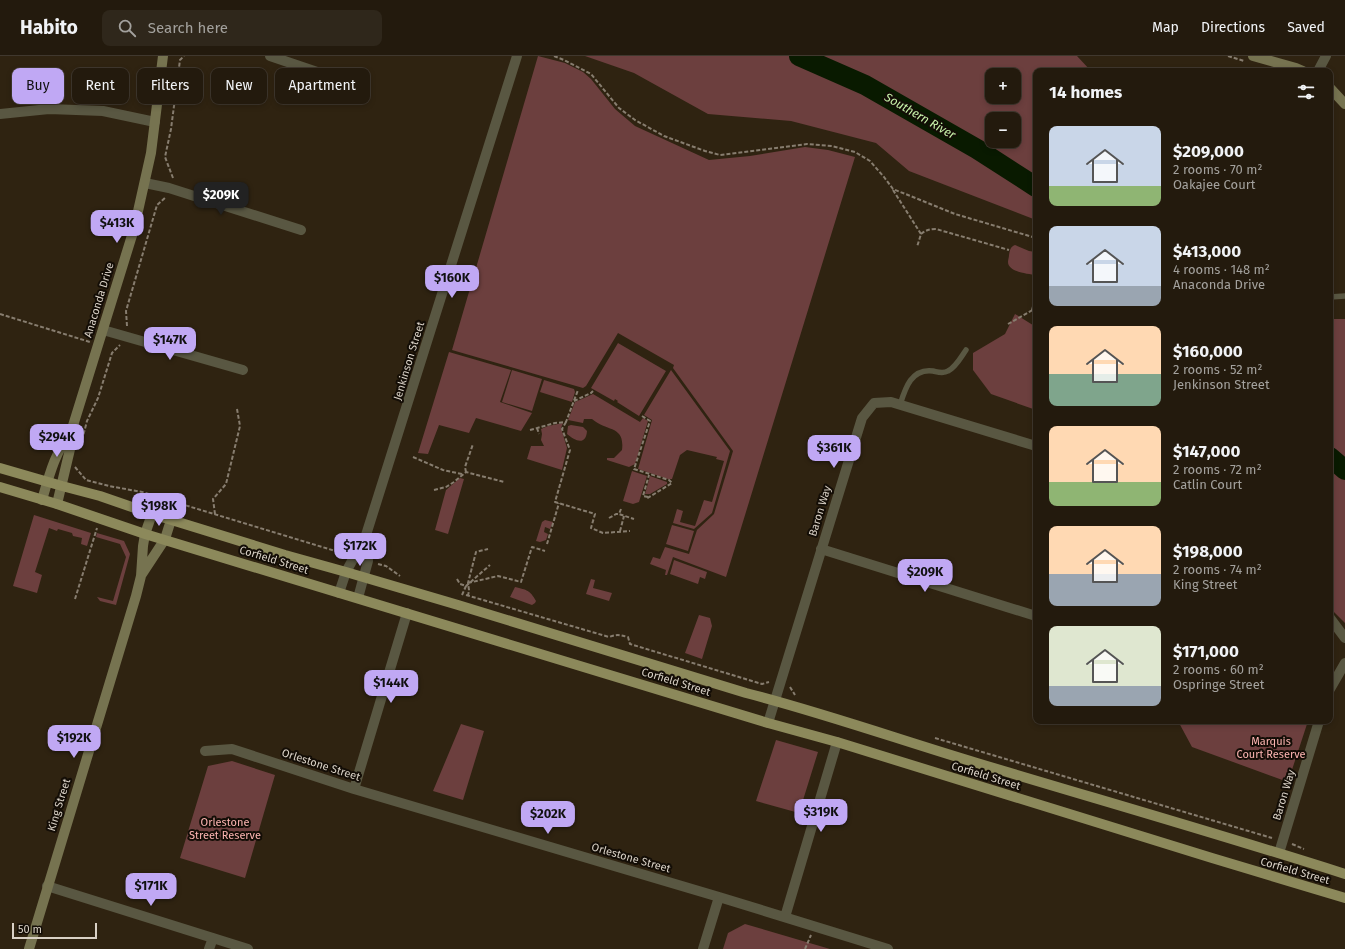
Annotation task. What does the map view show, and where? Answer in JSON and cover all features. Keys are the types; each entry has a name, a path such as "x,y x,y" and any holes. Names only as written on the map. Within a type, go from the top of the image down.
{"main road":[{"name":"Anaconda Drive","path":"57,504 71,445 71,432 134,229 145,183 151,153 163,56"},
{"path":"1253,56 1296,68"},
{"path":"1333,91 1345,104"},
{"name":"Anaconda Drive","path":"42,500 51,467 64,441 71,432"},
{"name":"Corfield Street","path":"0,468 100,496 170,520 285,555 364,577 1345,874"},
{"name":"Corfield Street","path":"0,487 57,504 145,534 768,723 837,742 1197,854 1345,898"},
{"name":"King Street","path":"29,949 141,576 145,534 152,514"},
{"name":"King Street","path":"141,576 164,539 170,520"}],"street":[{"path":"270,56 305,68"},
{"name":"Jenkinson Street","path":"339,593 346,572 366,535 517,56"},
{"path":"1320,68 1326,56"},
{"path":"0,114 49,109 103,111 155,122"},
{"path":"145,183 169,188 302,230"},
{"path":"103,330 243,370"},
{"name":"Baron Way","path":"768,723 862,418 874,403 891,402 1033,445"},
{"name":"Jenkinson Street","path":"358,598 368,561 366,535"},
{"path":"821,549 1033,615"},
{"path":"354,789 407,613"},
{"path":"1333,622 1345,638"},
{"path":"1333,684 1345,664"},
{"name":"Baron Way","path":"1279,853 1318,724"},
{"path":"785,917 837,742"},
{"name":"Orlestone Street","path":"204,751 232,749 354,789 719,897 888,949"},
{"path":"47,886 248,949"},
{"path":"703,949 719,897"},
{"path":"209,949 212,938"}],"lane":[{"path":"1333,297 1345,296"},
{"path":"900,405 905,389 912,378 921,371 941,373 948,371 955,365 966,350"}],"path":[{"path":"81,444 88,421 98,398 112,353 121,344 127,329 126,311 157,205 166,198 173,178 165,157 171,129 180,60 184,56"},
{"path":"554,56 591,74 619,108 635,120 664,136 705,151 720,155 807,144 832,146 855,152 870,161 884,177 921,234"},
{"path":"893,189 955,214 1033,237"},
{"path":"917,247 921,234 930,229 1009,250"},
{"path":"1008,324 1032,310 1033,306"},
{"path":"0,314 98,344"},
{"path":"578,390 562,429 570,450 555,502 595,514 591,528 603,533 630,531"},
{"path":"574,401 593,391"},
{"path":"215,514 213,499 226,484 240,426 237,409"},
{"path":"642,416 650,421 634,469 649,475 669,480 672,484 647,498 643,496 649,475"},
{"path":"530,430 555,423 566,422"},
{"path":"538,428 539,434"},
{"path":"466,472 465,467 473,444"},
{"path":"413,457 443,470 462,474"},
{"path":"75,467 86,480 142,492 353,557"},
{"path":"434,490 446,487 466,472 504,482"},
{"path":"547,544 560,503"},
{"path":"619,514 621,509"},
{"path":"609,518 619,514 634,519"},
{"path":"620,531 624,516"},
{"path":"75,599 98,525"},
{"path":"468,583 498,576 521,582 532,547 545,551"},
{"path":"468,596 468,583 476,552 488,549"},
{"path":"368,561 386,566 400,576 407,578"},
{"path":"490,565 468,583 462,594 609,637 618,634 622,635 628,637 630,644 762,684 770,682"},
{"path":"457,579 460,584 466,586"},
{"path":"783,674 791,676 790,688 794,694 799,697"},
{"path":"932,737 1295,845 1305,850"},
{"path":"805,949 814,926"}],"green space":[{"path":"538,56 565,63 583,72 591,79 615,109 635,126 709,160 750,156 805,147 828,150 855,157 726,577 673,557 667,575 665,575 666,570 650,564 653,557 660,559 665,547 689,554 697,530 714,514 733,451 673,368 674,365 618,333 586,386 583,388 452,350"},
{"path":"585,56 1077,56 1088,68 1033,68 1033,219 909,171 876,143 791,121 708,114 634,73"},
{"path":"1015,245 1033,252 1033,275 1019,272 1011,268 1008,261 1012,247"},
{"path":"1015,314 1033,325 1033,409 991,394 973,370 973,353 1005,334"},
{"path":"1333,319 1345,319 1345,623 1333,611"},
{"path":"618,343 666,371 639,416 617,402 618,401 615,399 614,401 591,388"},
{"path":"449,352 511,370 500,402 532,413 521,431 476,418 469,433 439,425 428,454 418,453"},
{"path":"512,370 542,379 532,411 502,402"},
{"path":"671,370 730,451 712,513 694,529 673,523 677,509 683,511 680,522 695,526 704,500 712,502 724,461 716,459 717,457 687,450 680,455 672,479 638,469 652,420 644,415"},
{"path":"544,380 574,389 575,392 572,402 540,392"},
{"path":"593,394 640,422 643,418 648,421 635,464 629,467 607,460 607,458 614,458 622,450 621,436 614,430 592,419 584,419 583,423 568,420 575,402"},
{"path":"563,423 561,428 567,448 562,470 527,459 531,446 544,446 541,440 541,429"},
{"path":"568,426 583,427 587,431 585,439 580,441 573,439 567,434"},
{"path":"632,471 647,476 639,502 633,504 623,501"},
{"path":"650,476 667,482 667,484 650,494 645,494"},
{"path":"460,478 464,479 448,534 435,530 446,490"},
{"path":"34,515 91,533 87,546 81,544 82,538 73,536 72,533 58,529 57,531 49,528 35,572 42,575 37,593 13,586"},
{"path":"545,520 553,522 550,529 545,527 544,532 548,534 546,540 540,542 536,541 542,522"},
{"path":"672,525 694,531 688,551 666,544"},
{"path":"97,533 124,541 130,554 116,605 100,601 97,597 113,601 126,557 120,544 96,537"},
{"path":"674,560 707,572 705,579 700,577 698,584 670,574"},
{"path":"591,579 595,580 593,588 612,593 609,601 586,594"},
{"path":"515,587 530,593 536,601 535,603 532,605 510,597"},
{"path":"699,615 710,618 712,626 702,659 685,653"},
{"path":"461,724 484,731 463,800 433,791"},
{"name":"Marquis Court Reserve","path":"1180,724 1307,724 1288,782 1192,747"},
{"path":"776,740 818,752 799,813 756,801"},
{"name":"Orlestone Street Reserve","path":"232,761 275,775 245,878 180,858 208,766"},
{"path":"745,924 830,949 723,949 728,933"}],"waterway":[{"name":"Southern River","path":"799,56 865,85 977,149 1033,185"},
{"name":"Southern River","path":"1333,460 1345,470"}]}
